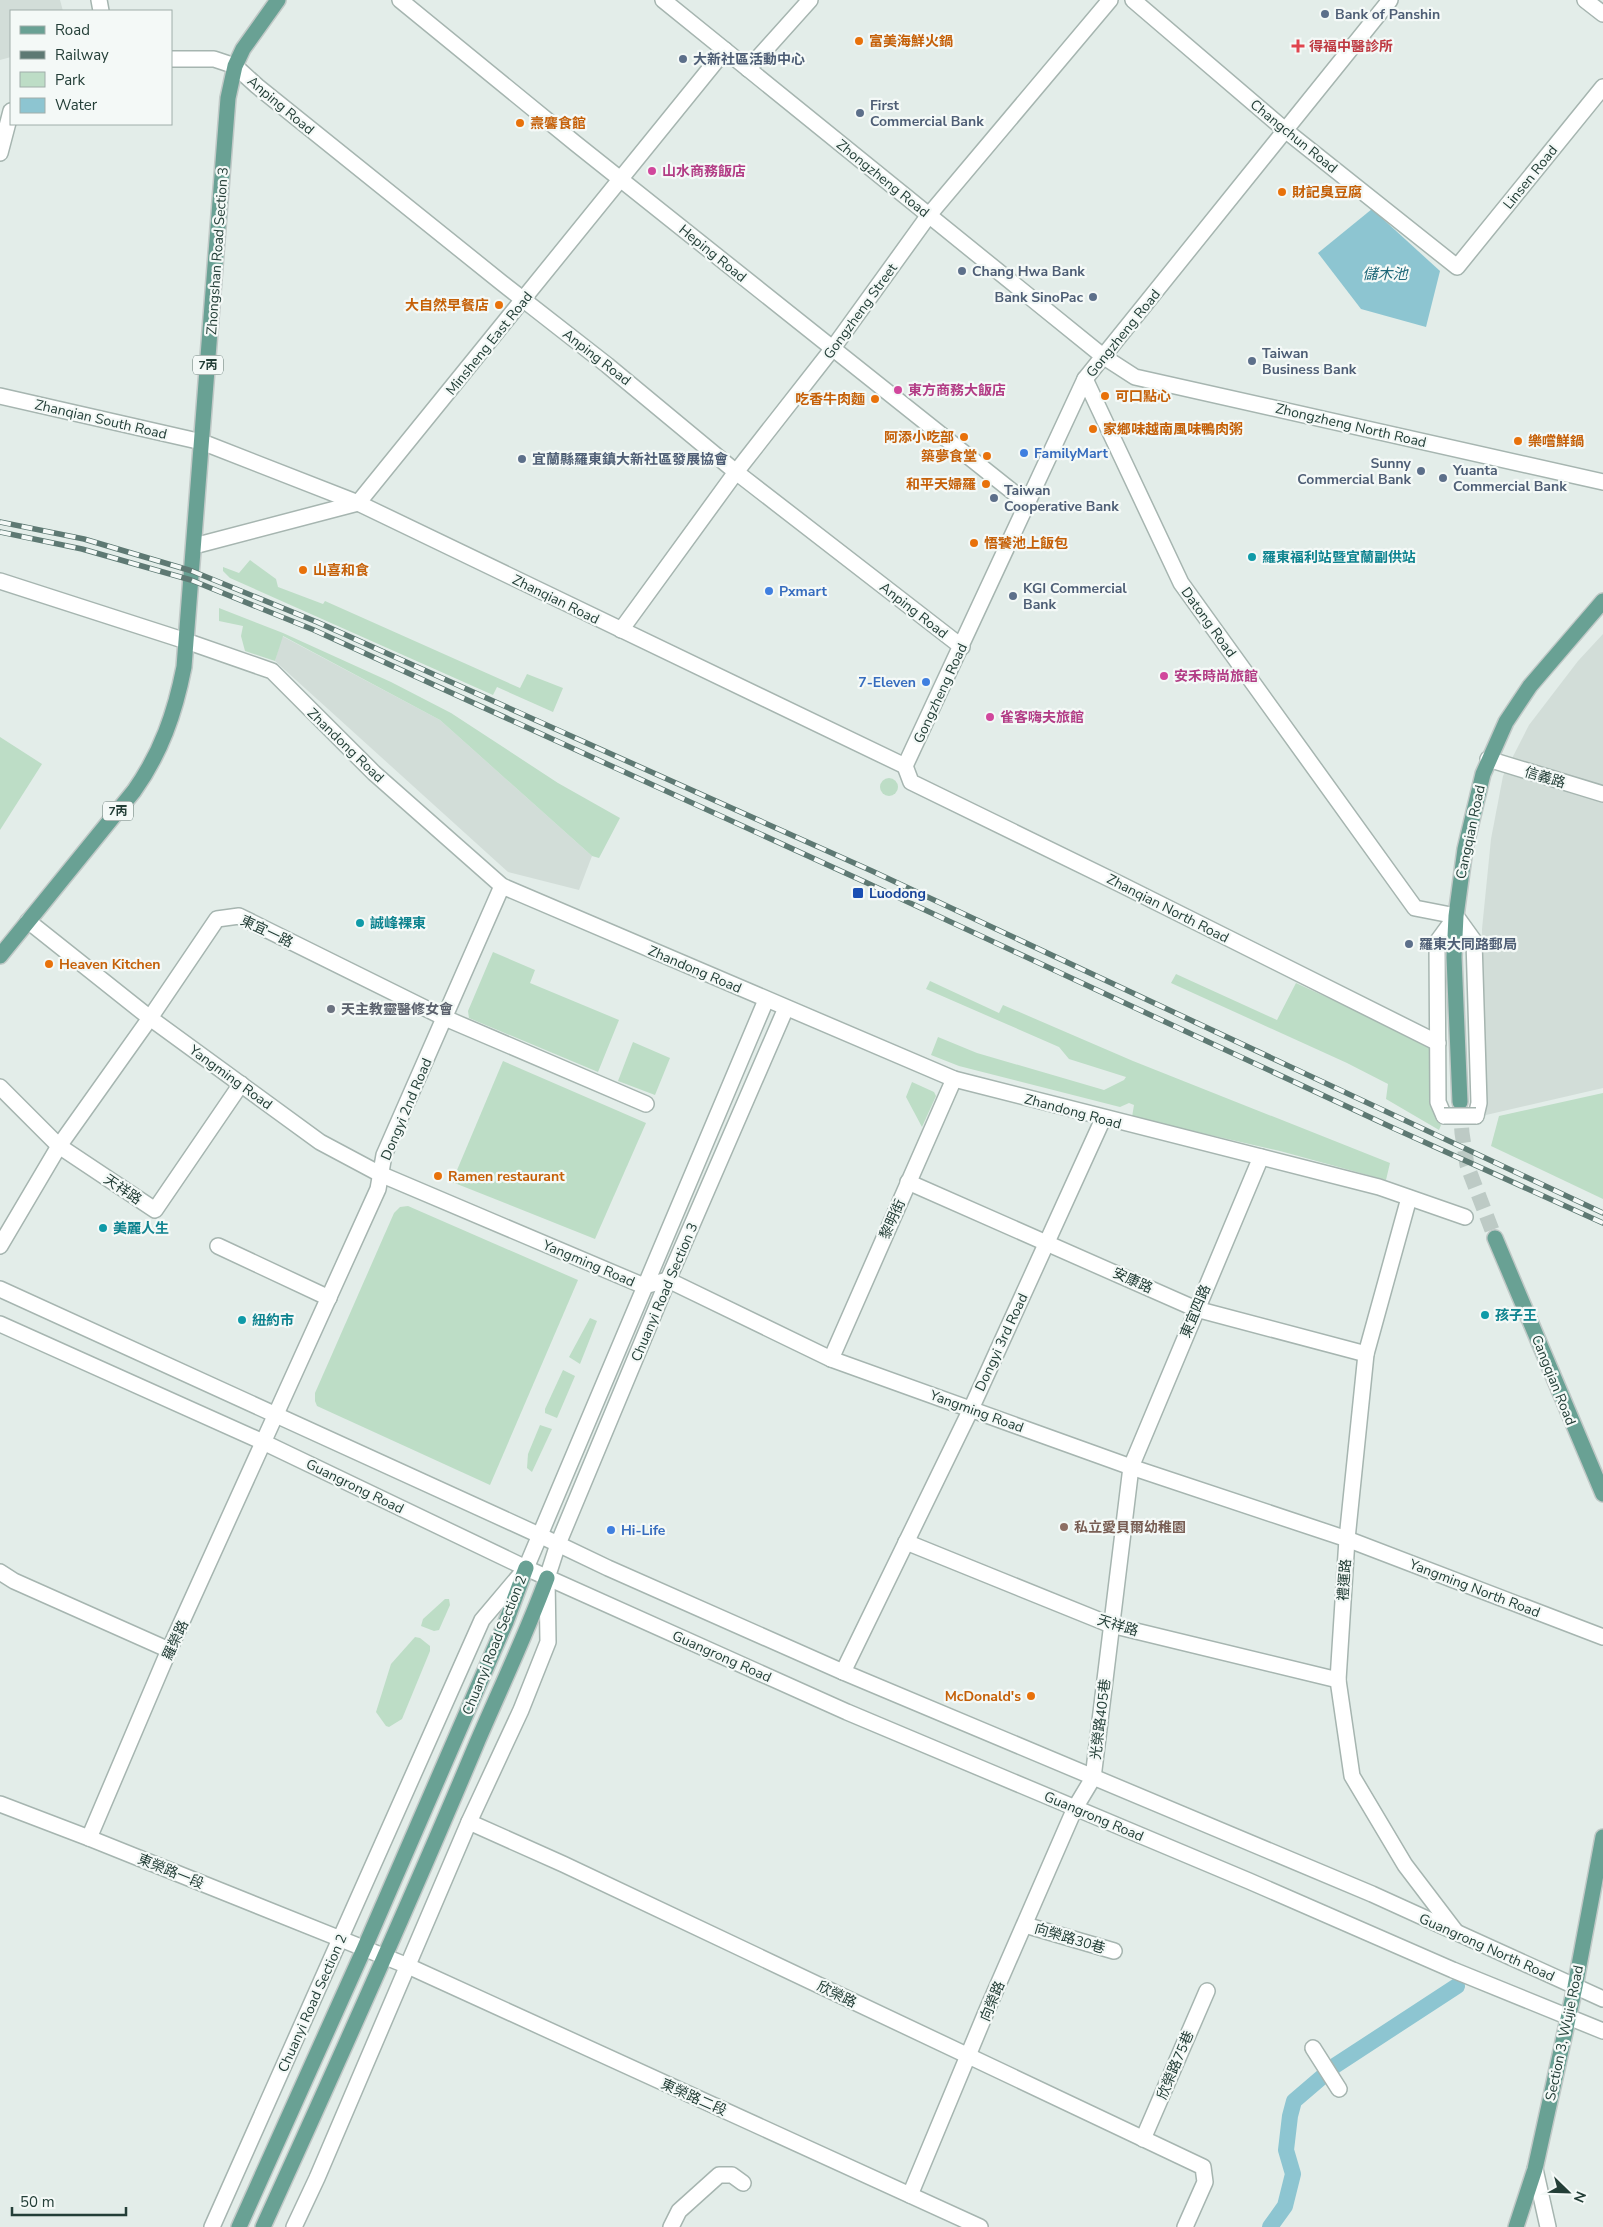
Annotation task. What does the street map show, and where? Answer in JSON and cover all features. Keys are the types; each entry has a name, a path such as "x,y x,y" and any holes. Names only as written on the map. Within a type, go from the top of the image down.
{"main road":[{"name":"Zhongshan Road Section 3","path":"194,546 228,98 235,66 246,42 278,0"},
{"name":"7丙","path":"0,956 134,791 152,766 164,739 178,697 186,641 194,546"},
{"name":"Cangqian Road","path":"1460,1102 1454,957 1456,916 1465,848 1488,760 1506,722 1530,686 1603,601"},
{"name":"Cangqian Road","path":"1495,1238 1603,1494"},
{"name":"Chuanyi Road Section 2","path":"239,2227 364,1949 506,1622 526,1568"},
{"name":"Chuanyi Road Section 2","path":"263,2227 385,1957 528,1628 547,1578"},
{"name":"Section 3, Wujie Road","path":"1516,2227 1535,2170 1575,1986 1603,1837"}],"street":[{"name":"Zhongzheng Road","path":"663,0 1104,356"},
{"path":"748,69 810,0"},
{"name":"Gongzheng Street","path":"621,630 736,472 833,348 929,215 1110,0"},
{"name":"Changchun Road","path":"1134,0 1285,130 1457,268"},
{"name":"Gongzheng Road","path":"905,766 1085,379 1390,0"},
{"path":"1585,0 1603,14"},
{"name":"Heping Road","path":"411,3 620,179 1028,504"},
{"name":"Minsheng East Road","path":"358,503 725,50"},
{"path":"172,59 214,58 235,66"},
{"name":"Anping Road","path":"235,66 257,86 651,400 736,472 962,647"},
{"name":"Linsen Road","path":"1457,268 1603,86"},
{"path":"0,153 10,115"},
{"name":"Zhongzheng North Road","path":"1104,356 1136,377 1603,482"},
{"name":"Datong Road","path":"1085,379 1181,583 1415,908 1456,916"},
{"name":"Zhanqian South Road","path":"0,396 202,442"},
{"name":"Zhanqian Road","path":"202,442 358,503 905,766"},
{"path":"194,546 358,503"},
{"name":"Zhandong Road","path":"0,582 186,641 272,672 374,773 502,886 954,1079 1103,1119 1379,1187 1465,1217"},
{"name":"信義路","path":"1488,760 1603,794"},
{"name":"Zhanqian North Road","path":"905,766 911,782 1438,1043"},
{"name":"Dongyi 2nd Road","path":"263,1442 378,1189 384,1155 502,886"},
{"name":"東宜一路","path":"0,1246 59,1146 150,1018 217,919 239,916 445,1018 646,1104"},
{"path":"1456,916 1474,941 1479,1103 1476,1116 1444,1116 1438,1102 1437,942 1456,916"},
{"name":"Yangming Road","path":"28,921 150,1018 320,1142 380,1174 644,1286 668,1280 831,1359 1130,1467 1347,1539"},
{"name":"Chuanyi Road Section 3","path":"526,1568 766,1000"},
{"name":"Chuanyi Road Section 3","path":"547,1578 558,1544 668,1280 786,1008"},
{"name":"黎明街","path":"831,1359 954,1079"},
{"name":"天祥路","path":"0,1087 59,1146 155,1210 240,1084"},
{"name":"Dongyi 3rd Road","path":"843,1672 971,1409 1103,1119"},
{"name":"東宜四路","path":"1111,1625 1130,1467 1260,1157"},
{"name":"安康路","path":"908,1182 1196,1309 1366,1354"},
{"name":"禮運路","path":"1409,1198 1366,1354 1347,1539 1338,1680 1352,1776 1405,1865 1459,1935"},
{"path":"218,1246 329,1298"},
{"path":"0,1289 608,1568 843,1672 1093,1778"},
{"name":"Guangrong Road","path":"0,1324 263,1442 547,1578 847,1712 1453,1970 1568,2016"},
{"name":"羅榮路","path":"89,1838 169,1650 263,1442"},
{"name":"Yangming North Road","path":"1347,1539 1603,1637"},
{"name":"天祥路","path":"906,1542 1111,1625 1338,1680"},
{"name":"Chuanyi Road Section 2","path":"212,2227 482,1620 526,1568"},
{"path":"0,1572 14,1581 169,1650"},
{"name":"Chuanyi Road Section 2","path":"294,2227 470,1822 521,1710 548,1642 547,1578"},
{"name":"光榮路405巷","path":"1075,1808 1093,1778 1111,1625"},
{"name":"Guangrong North Road","path":"1093,1778 1372,1894 1603,1999"},
{"name":"東榮路一段","path":"0,1804 364,1949"},
{"name":"向榮路","path":"910,2195 1075,1808"},
{"name":"欣榮路","path":"470,1822 1203,2166 1205,2182 1185,2227"},
{"name":"向榮路30巷","path":"1025,1925 1114,1952"},
{"name":"東榮路二段","path":"364,1949 408,1966 980,2227"},
{"name":"欣榮路75巷","path":"1143,2139 1207,1991"},
{"path":"1568,2016 1603,2031"},
{"path":"1313,2048 1339,2089"},
{"path":"1535,2170 1548,2227"},
{"path":"671,2227 679,2211 719,2175 732,2175 742,2183"}],"shaded area":[{"path":"0,0 60,0 63,10 10,10 10,57 0,60"},
{"path":"1603,634 1603,1088 1486,1115 1482,929 1491,839 1503,776 1529,725 1578,661"},
{"path":"282,636 440,720 592,856 579,890 508,872 275,661"}],"green space":[{"path":"250,560 276,579 278,587 323,604 325,601 520,688 527,674 563,688 553,712 497,687 493,695 230,578 223,571 223,567 239,573"},
{"path":"219,608 283,633 391,682 451,713 558,783 620,818 599,858 592,856 440,720 283,636 275,661 245,651 241,636 243,626 219,621"},
{"path":"0,737 42,764 0,830"},
{"path":"889,778 895,781 898,787 895,793 889,796 883,793 880,787 883,781"},
{"path":"493,952 535,970 530,983 619,1020 598,1072 469,1018 468,1011"},
{"path":"1176,974 1277,1020 1296,983 1430,1045 1435,1117 1441,1125 1439,1130 1386,1099 1388,1084 1347,1063 1171,983"},
{"path":"930,981 999,1013 1003,1005 1133,1061 1390,1163 1386,1180 1280,1151 1132,1117 1134,1105 1129,1103 1120,1107 959,1066 931,1055 938,1037 977,1053 1104,1090 1124,1080 1126,1077 1069,1059 1059,1047 926,989"},
{"path":"633,1042 670,1058 655,1095 618,1081"},
{"path":"503,1061 646,1123 595,1239 452,1182"},
{"path":"912,1082 934,1092 936,1096 922,1127 906,1097"},
{"path":"1603,1093 1603,1199 1491,1146 1499,1116"},
{"path":"408,1206 578,1280 490,1485 317,1406 315,1401 315,1393 394,1213 400,1207"},
{"path":"590,1318 597,1321 580,1364 569,1357"},
{"path":"563,1370 575,1376 557,1418 545,1413 545,1409"},
{"path":"540,1425 552,1429 532,1472 527,1468 528,1454"},
{"path":"445,1599 449,1599 450,1605 439,1630 434,1631 421,1626 423,1619"},
{"path":"415,1637 420,1638 430,1646 430,1651 402,1719 389,1727 386,1726 376,1712 391,1664"}],"water":[{"name":"儲木池","path":"1372,209 1440,271 1426,327 1361,309 1318,253"}],"waterway":[{"path":"1270,2227 1285,2206 1293,2174 1286,2150 1290,2116 1294,2101 1336,2065 1457,1986"}],"tunnel":[{"path":"1460,1105 1467,1165 1495,1238"}],"railway":[{"path":"0,522 84,539 192,571 317,622 872,871 1603,1213"},
{"path":"0,532 82,549 191,580 314,630 1603,1223"}],"place":[{"name":"Bank of Panshin","path":"1325,14"},
{"name":"富美海鮮火鍋","path":"859,41"},
{"name":"得福中醫診所","path":"1298,46"},
{"name":"大新社區活動中心","path":"683,59"},
{"name":"First Commercial Bank","path":"860,113"},
{"name":"燾麘食館","path":"520,123"},
{"name":"山水商務飯店","path":"652,171"},
{"name":"財記臭豆腐","path":"1282,192"},
{"name":"Chang Hwa Bank","path":"962,271"},
{"name":"Bank SinoPac","path":"1093,297"},
{"name":"大自然早餐店","path":"499,305"},
{"name":"Taiwan Business Bank","path":"1252,361"},
{"name":"東方商務大飯店","path":"898,390"},
{"name":"可口點心","path":"1105,396"},
{"name":"吃香牛肉麵","path":"875,399"},
{"name":"家鄉味越南風味鴨肉粥","path":"1093,429"},
{"name":"阿添小吃部","path":"964,437"},
{"name":"樂嚐鮮鍋","path":"1518,441"},
{"name":"FamilyMart","path":"1024,453"},
{"name":"築夢食堂","path":"987,456"},
{"name":"宜蘭縣羅東鎮大新社區發展協會","path":"522,459"},
{"name":"Sunny Commercial Bank","path":"1421,471"},
{"name":"Yuanta Commercial Bank","path":"1443,478"},
{"name":"和平天婦羅","path":"986,484"},
{"name":"Taiwan Cooperative Bank","path":"994,498"},
{"name":"悟饕池上飯包","path":"974,543"},
{"name":"羅東福利站暨宜蘭副供站","path":"1252,557"},
{"name":"山喜和食","path":"303,570"},
{"name":"Pxmart","path":"769,591"},
{"name":"KGI Commercial Bank","path":"1013,596"},
{"name":"安禾時尚旅館","path":"1164,676"},
{"name":"7-Eleven","path":"926,682"},
{"name":"雀客嗨夫旅館","path":"990,717"},
{"name":"Luodong","path":"858,893"},
{"name":"誠峰裸東","path":"360,923"},
{"name":"羅東大同路郵局","path":"1409,944"},
{"name":"Heaven Kitchen","path":"49,964"},
{"name":"天主教靈醫修女會","path":"331,1009"},
{"name":"Ramen restaurant","path":"438,1176"},
{"name":"美麗人生","path":"103,1228"},
{"name":"孩子王","path":"1485,1315"},
{"name":"紐約市","path":"242,1320"},
{"name":"私立愛貝爾幼稚園","path":"1064,1527"},
{"name":"Hi-Life","path":"611,1530"},
{"name":"McDonald's","path":"1031,1696"}]}
